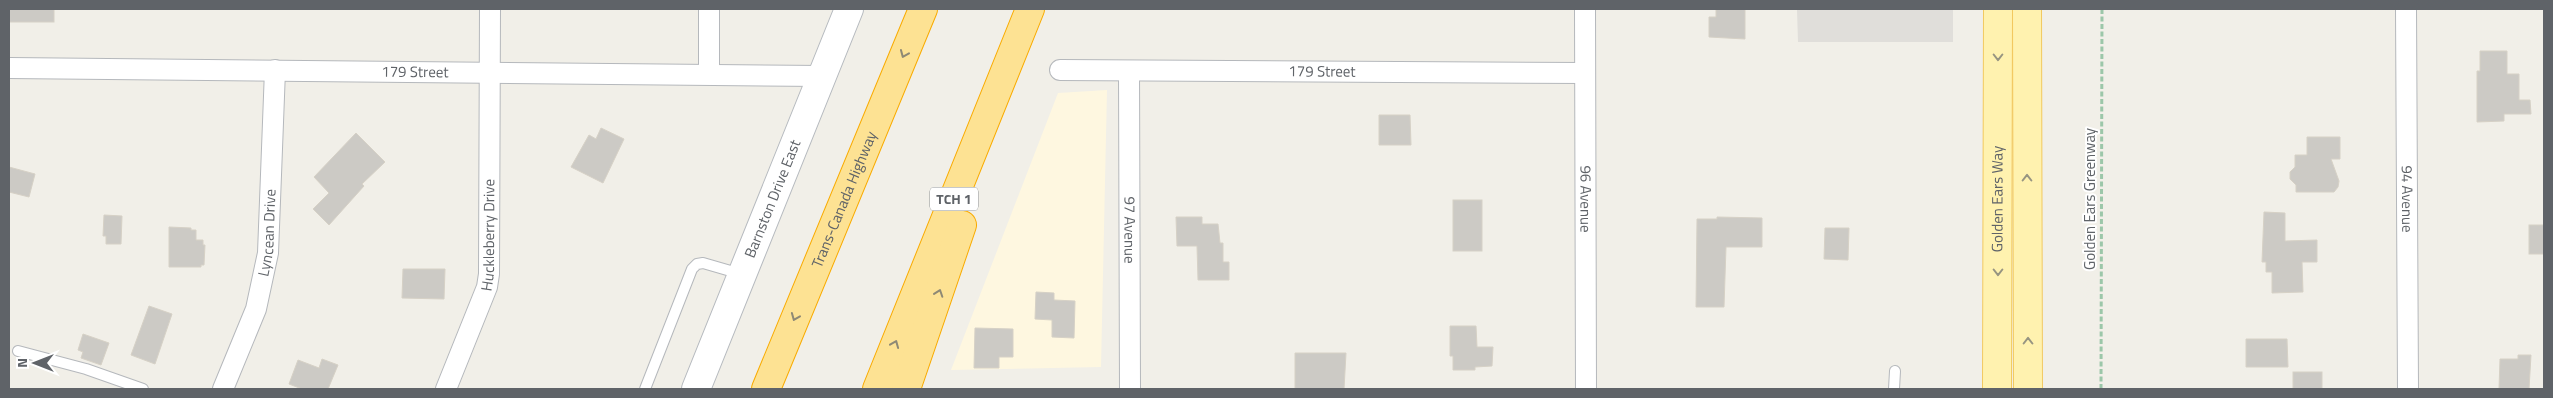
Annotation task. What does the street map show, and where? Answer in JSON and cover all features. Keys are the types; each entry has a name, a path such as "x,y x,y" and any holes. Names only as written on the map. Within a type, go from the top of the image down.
{"highway":[{"name":"Trans-Canada Highway","path":"766,389 923,9"},
{"name":"TCH 1","path":"877,389 1030,9"},
{"path":"906,389 1035,9"}],"main road":[{"name":"Golden Ears Way","path":"1997,389 1998,9"},
{"name":"Golden Ears Way","path":"2027,9 2028,389"}],"street":[{"name":"Huckleberry Drive","path":"446,389 487,286 489,274 490,9"},
{"path":"709,9 709,74"},
{"name":"Barnston Drive East","path":"696,389 849,9"},
{"name":"96 Avenue","path":"1585,9 1586,389"},
{"name":"94 Avenue","path":"2406,9 2408,389"},
{"name":"179 Street","path":"9,68 822,76"},
{"name":"Lyncean Drive","path":"223,389 256,309 268,253 275,70"},
{"name":"179 Street","path":"1060,70 1585,73"},
{"name":"97 Avenue","path":"1129,71 1130,389"}],"lane":[{"path":"645,389 692,269 697,264 703,263 742,275"},
{"path":"18,351 77,366 143,389"},
{"path":"1894,389 1895,371"}],"path":[{"name":"Golden Ears Greenway","path":"2101,389 2102,9"}],"shaded area":[{"path":"1797,9 1953,9 1953,42 1798,42"},
{"path":"1107,90 1101,367 951,370 1058,93"}],"building":[{"path":"9,9 54,9 54,22 9,22"},
{"path":"1716,9 1745,9 1745,39 1709,37 1709,17 1716,17"},
{"path":"2480,51 2507,51 2507,74 2519,74 2519,100 2530,100 2531,114 2504,114 2504,121 2477,122 2477,71 2480,71"},
{"path":"1379,115 1410,115 1411,145 1379,145"},
{"path":"601,128 624,139 603,183 571,167 589,135 596,139"},
{"path":"356,133 385,162 362,184 364,186 329,225 313,209 329,193 314,177"},
{"path":"2307,137 2340,137 2340,159 2331,159 2339,181 2338,187 2334,192 2296,192 2296,185 2290,179 2290,172 2295,167 2295,155 2307,155"},
{"path":"9,167 35,174 29,197 9,192"},
{"path":"1453,200 1482,200 1482,251 1453,251"},
{"path":"2264,212 2285,213 2285,241 2317,240 2317,262 2302,262 2303,292 2272,293 2272,272 2266,272 2266,262 2262,262"},
{"path":"104,215 122,216 121,244 106,244 106,236 103,236"},
{"path":"1176,217 1202,217 1202,224 1218,224 1220,243 1223,243 1223,262 1229,262 1229,280 1198,280 1197,246 1177,246"},
{"path":"1717,217 1762,218 1762,247 1726,247 1724,307 1696,307 1697,219 1717,219"},
{"path":"2529,225 2544,225 2544,254 2529,254"},
{"path":"169,227 196,230 196,240 203,240 203,245 205,245 204,265 201,265 201,267 169,267"},
{"path":"1825,228 1849,228 1848,260 1824,259"},
{"path":"403,269 445,269 444,299 402,298"},
{"path":"1036,292 1054,293 1054,300 1075,301 1074,338 1052,337 1052,320 1035,319"},
{"path":"149,306 172,314 155,364 131,355"},
{"path":"1450,326 1476,326 1477,347 1493,347 1492,366 1475,367 1475,370 1453,370 1453,356 1450,356"},
{"path":"975,328 1013,329 1013,357 999,357 999,368 974,368"},
{"path":"83,334 109,343 101,365 81,358 83,352 78,350"},
{"path":"2246,339 2287,339 2288,367 2246,367"},
{"path":"1295,353 1346,353 1344,389 1295,389"},
{"path":"2518,355 2531,355 2529,389 2499,389 2500,359 2518,359"},
{"path":"322,359 338,365 328,389 302,389 289,384 298,360 319,368"},
{"path":"2293,372 2322,372 2322,389 2293,389"}]}
